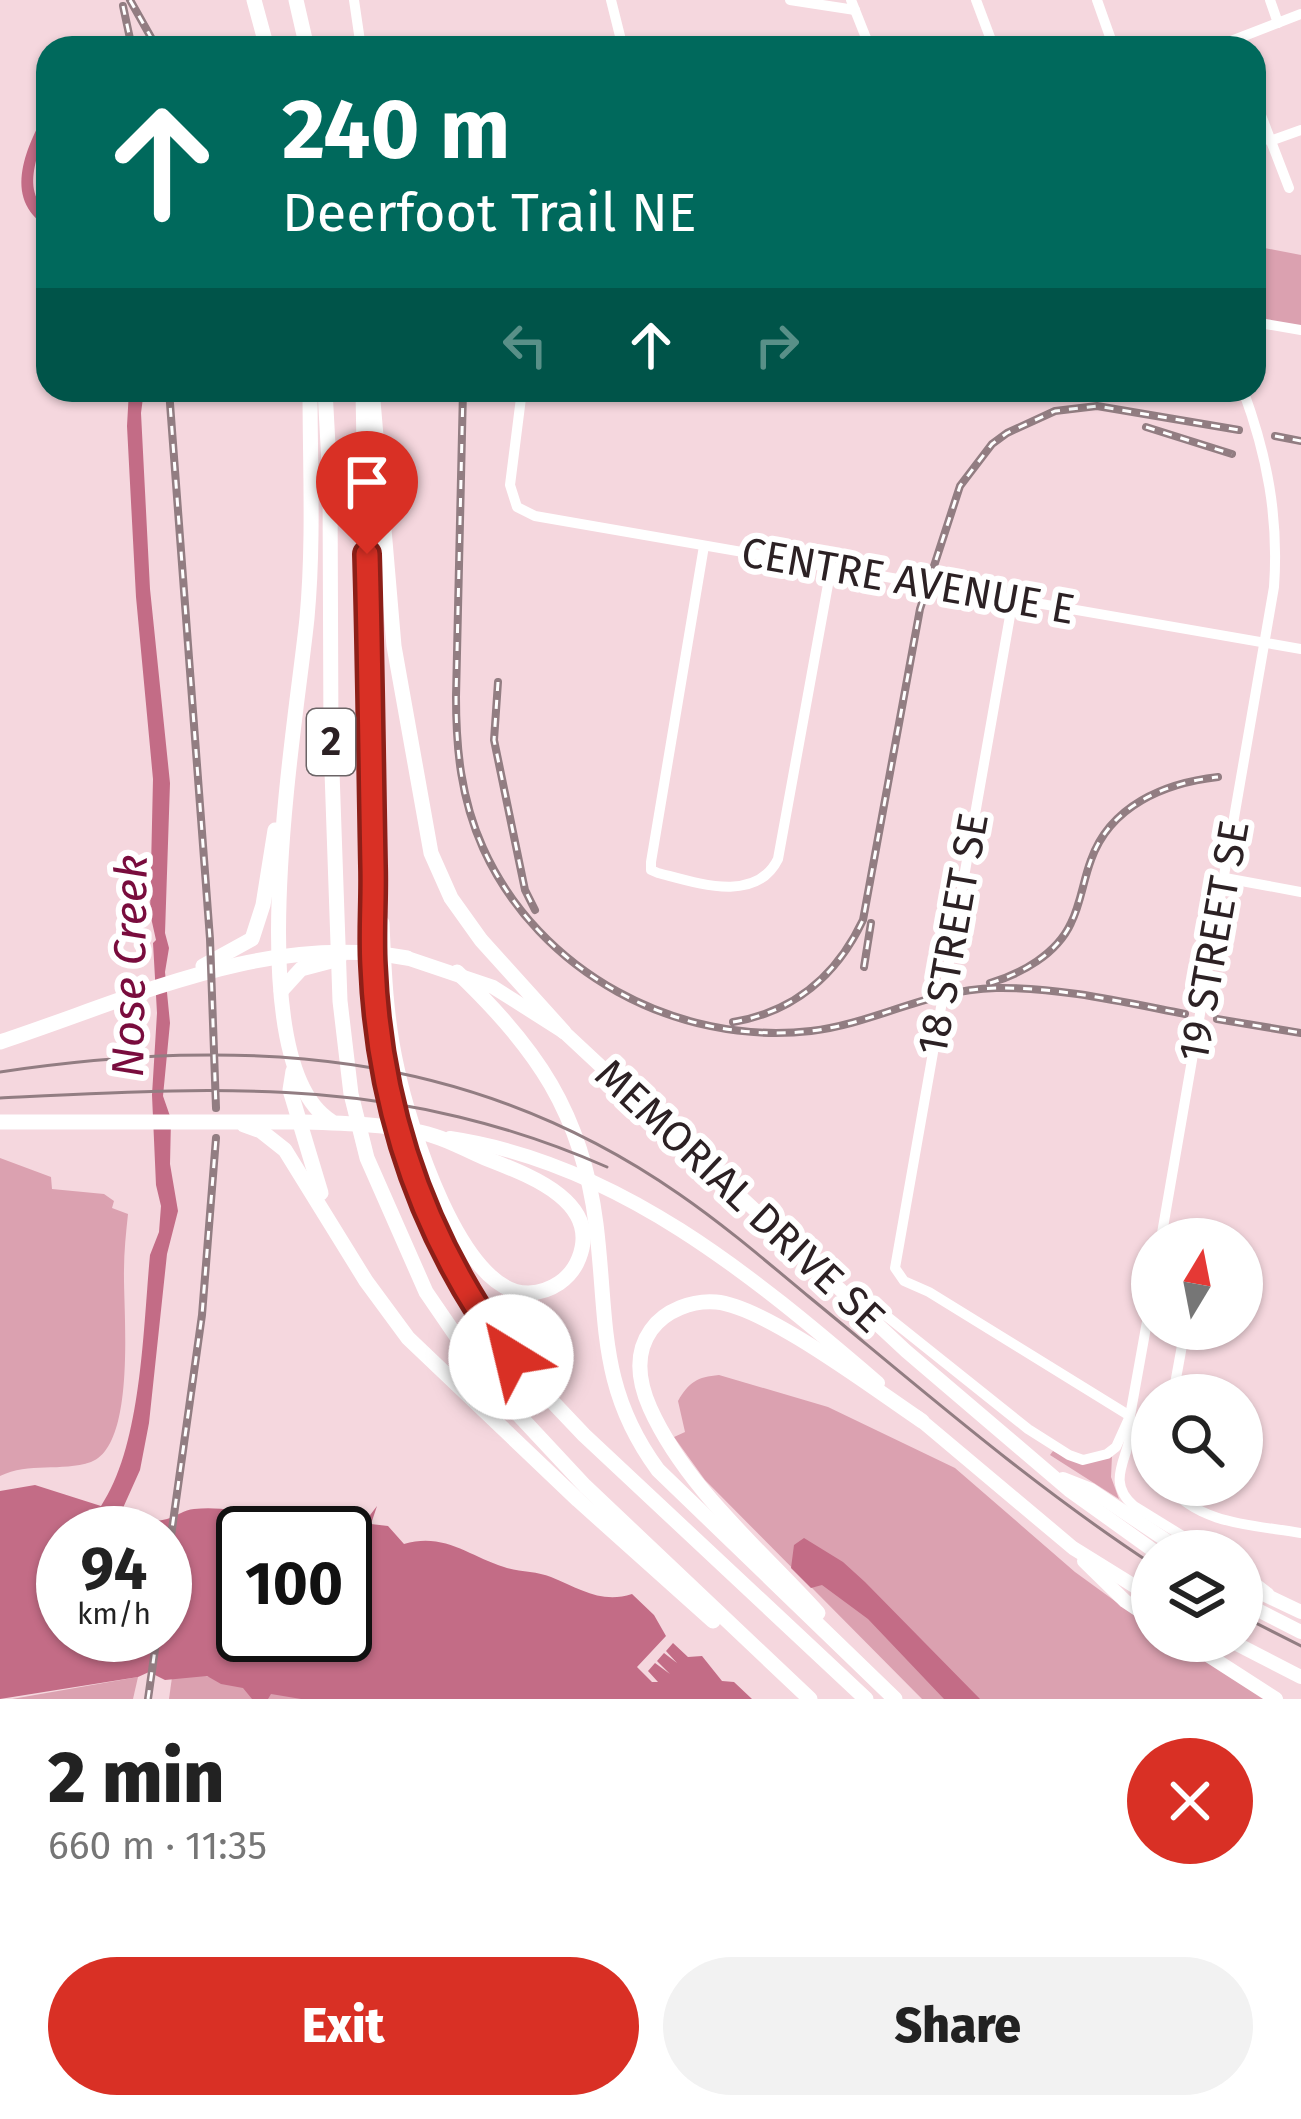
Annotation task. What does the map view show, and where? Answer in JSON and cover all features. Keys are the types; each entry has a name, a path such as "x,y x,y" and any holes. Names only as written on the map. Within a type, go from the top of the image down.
{"highway":[{"path":"254,0 264,36"},
{"path":"296,0 304,36"},
{"path":"310,402 310,561 280,878 278,956 294,1063 310,1102 335,1123"},
{"name":"2","path":"326,402 340,1000 352,1094 368,1158 432,1304 478,1369 585,1486 809,1698"},
{"name":"2","path":"368,402 373,968 386,1086 406,1164 466,1294 511,1357 584,1435 866,1699"},
{"path":"369,402 394,646 431,853 451,898 481,940 564,1032"},
{"path":"0,1042 182,980 231,959 243,946 257,929 298,691"},
{"path":"373,873 382,916 385,994 396,1066 408,1114 444,1204 478,1264 501,1286 533,1293 567,1277 581,1252 583,1232 568,1203 535,1180 433,1136"},
{"name":"MEMORIAL DRIVE SE","path":"231,959 369,952 406,958"},
{"path":"281,991 315,958"},
{"path":"457,972 528,1045 574,1131 593,1206 611,1376 641,1447 675,1487 896,1699"},
{"path":"294,1063 290,1090 328,1214"},
{"path":"224,1121 261,1131 278,1142 367,1281 421,1352 749,1653 809,1698"},
{"name":"MEMORIAL DRIVE SE","path":"0,1122 335,1123 433,1136"},
{"path":"896,1699 722,1512 674,1451 640,1384 640,1356 650,1331 669,1314 685,1306 718,1302 764,1319 922,1421"}],"main road":[{"name":"MEMORIAL DRIVE SE","path":"406,958 457,972 512,996 564,1032 841,1290 1049,1474 1131,1534"},
{"name":"MEMORIAL DRIVE SE","path":"433,1136 499,1149 602,1186 654,1212 722,1257 816,1330 1073,1548 1131,1585"},
{"path":"1049,1474 1090,1490 1150,1530"},
{"path":"1073,1548 1095,1574 1131,1602"},
{"path":"1263,1594 1301,1612"},
{"path":"1263,1613 1301,1632"},
{"path":"1263,1657 1301,1677"},
{"path":"1219,1662 1276,1699"}],"street":[{"path":"354,0 359,36"},
{"path":"611,0 620,36"},
{"path":"790,0 853,5 865,36"},
{"path":"976,0 990,36"},
{"path":"1096,0 1110,36"},
{"path":"1270,0 1278,23"},
{"path":"1251,36 1301,14"},
{"path":"1266,130 1289,188"},
{"path":"1270,141 1301,130"},
{"path":"1266,324 1301,330"},
{"name":"CENTRE AVENUE E","path":"520,402 510,485 517,507 535,516 1301,649"},
{"name":"19 STREET SE","path":"1166,1218 1274,587 1275,527 1264,455 1247,402"},
{"path":"704,546 651,870 745,887 767,877 774,867 831,568"},
{"name":"18 STREET SE","path":"1013,599 895,1268 904,1281 1130,1416"},
{"path":"1225,878 1301,892"},
{"path":"841,1290 864,1298 1028,1429 1069,1455 1083,1460 1107,1454 1116,1447 1130,1416"},
{"path":"1143,1350 1130,1442 1117,1474 1124,1497 1175,1530"},
{"path":"1190,1506 1207,1516 1301,1532"},
{"path":"1263,1589 1281,1603"}],"shaded area":[{"path":"36,131 36,217 25,202 22,186"},
{"path":"1266,248 1301,255 1301,330 1266,324"},
{"path":"128,402 142,402 150,589 170,783 165,972 170,1023 163,1096 171,1119 170,1164 178,1211 167,1254 140,1470 124,1506 101,1506 115,1481 133,1419 150,1255 159,1232 161,1206 152,1095 157,1013 156,940 150,913 153,779 136,597"},
{"path":"0,1158 51,1177 52,1189 104,1194 114,1201 112,1208 128,1214 124,1375 115,1430 106,1451 91,1462 0,1476"},
{"path":"719,1375 828,1407 955,1468 1075,1572 1131,1613 1131,1662 1212,1662 1266,1699 922,1699 705,1480 674,1437 685,1432 678,1401 705,1377"},
{"path":"1053,1451 1081,1464 1112,1456 1111,1477 1119,1499 1050,1455"},
{"path":"35,1485 101,1506 36,1506 36,1662 192,1662 192,1510 216,1508 216,1662 372,1662 372,1524 388,1526 404,1544 444,1543 591,1594 632,1594 654,1615 666,1636 637,1667 652,1682 658,1682 648,1671 655,1663 670,1674 657,1661 664,1653 677,1663 666,1651 673,1643 688,1657 702,1656 722,1681 734,1682 752,1699 301,1699 271,1694 268,1699 252,1699 243,1688 207,1676 165,1680 149,1672 0,1699 0,1491"},
{"path":"804,1538 865,1582 980,1699 944,1699 868,1619 822,1585 811,1588 791,1568 794,1545"},
{"path":"173,1670 332,1699 169,1699"},
{"path":"138,1677 133,1699 12,1699"}],"tram line":[{"path":"0,1072 180,1055 267,1056 353,1065 436,1082 519,1108 600,1145 696,1206 1019,1468 1131,1550"},
{"path":"0,1098 234,1091 381,1102 530,1137 607,1167"},
{"path":"1263,1627 1301,1646"}],"railway":[{"path":"130,0 150,36"},
{"path":"123,6 129,36"},
{"path":"170,402 210,939 216,1108"},
{"path":"463,402 456,697 465,792 483,848 508,892 539,931 576,964 617,992 663,1012 760,1033 835,1027 947,994 996,988 1067,993 1185,1014"},
{"path":"733,1022 775,1010 811,988 840,958 863,920 920,609 960,486 992,444 1055,411 1097,406 1239,430"},
{"path":"1146,427 1232,454"},
{"path":"1275,436 1301,441"},
{"path":"498,682 494,740 525,890 535,910"},
{"path":"990,983 1037,961 1065,934 1100,841 1125,812 1159,792 1218,777"},
{"path":"864,967 871,923"},
{"path":"1217,1019 1301,1033"},
{"path":"175,1506 202,1315 216,1138"},
{"path":"148,1699 153,1662"}],"route":[{"path":"367,554 373,968 386,1086 406,1164 428,1220 466,1294 511,1357"}],"water label":[{"name":"Nose Creek","path":"130,966"}]}
